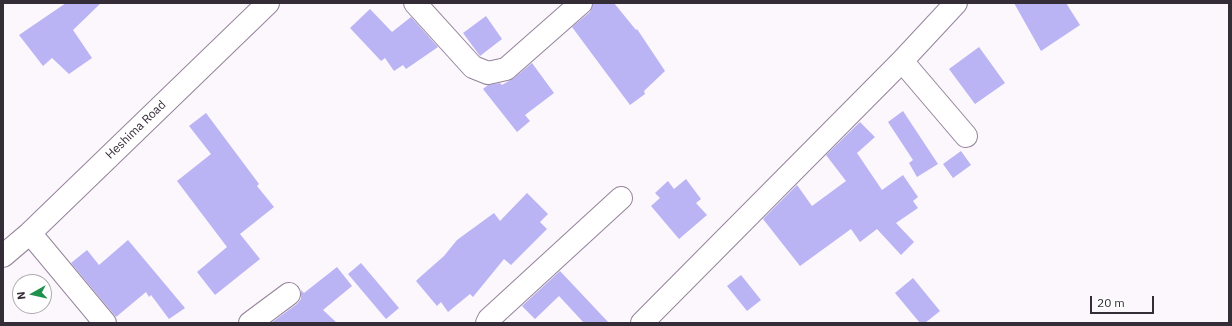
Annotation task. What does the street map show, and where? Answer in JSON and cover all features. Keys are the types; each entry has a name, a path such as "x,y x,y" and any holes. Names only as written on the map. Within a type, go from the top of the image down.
{"street":[{"name":"Heshima Road","path":"3,256 30,233 268,3"},
{"path":"415,3 473,67 488,73 506,69 581,3"},
{"path":"642,323 902,61 956,3"},
{"path":"902,61 966,136"},
{"path":"487,323 489,319 621,198"},
{"path":"30,233 105,323"},
{"path":"250,323 289,294"}],"building":[{"path":"66,3 101,3 73,30 92,58 69,74 52,58 43,66 19,35"},
{"path":"593,3 614,3 636,30 637,29 665,71 644,91 645,94 630,105 572,27 590,12"},
{"path":"1014,3 1066,3 1080,25 1041,51"},
{"path":"370,9 392,32 411,17 438,47 406,69 403,65 394,71 385,58 381,61 350,28"},
{"path":"486,16 502,39 480,56 463,33"},
{"path":"979,47 1005,83 975,104 949,69"},
{"path":"532,63 554,93 525,115 530,121 517,132 483,89 488,85 500,83 502,85 514,78"},
{"path":"903,111 938,164 917,177 909,163 913,160 888,122"},
{"path":"206,113 259,184 257,186 274,207 240,234 260,259 215,295 197,272 227,247 177,181 211,154 189,126"},
{"path":"860,122 875,137 857,153 882,190 903,175 918,197 913,201 918,208 896,223 914,242 901,255 877,229 860,242 851,229 800,266 763,219 797,185 812,206 846,181 826,155"},
{"path":"961,151 971,165 953,178 943,164"},
{"path":"686,179 701,199 696,203 707,215 679,239 651,206 660,198 655,193 668,181 674,189"},
{"path":"527,193 548,214 540,222 547,229 511,265 504,259 473,297 470,294 448,312 441,302 437,306 416,281 444,256 457,240 494,213 500,221"},
{"path":"128,240 185,308 169,319 151,295 149,297 146,292 116,317 71,263 87,250 99,265"},
{"path":"361,263 399,308 386,319 348,274"},
{"path":"337,267 352,286 323,310 337,323 271,323 297,304 301,299 301,290 304,293"},
{"path":"560,271 609,323 584,323 559,296 535,319 522,306"},
{"path":"741,275 761,300 747,311 727,286"},
{"path":"913,278 940,311 925,323 920,323 895,293"}]}
